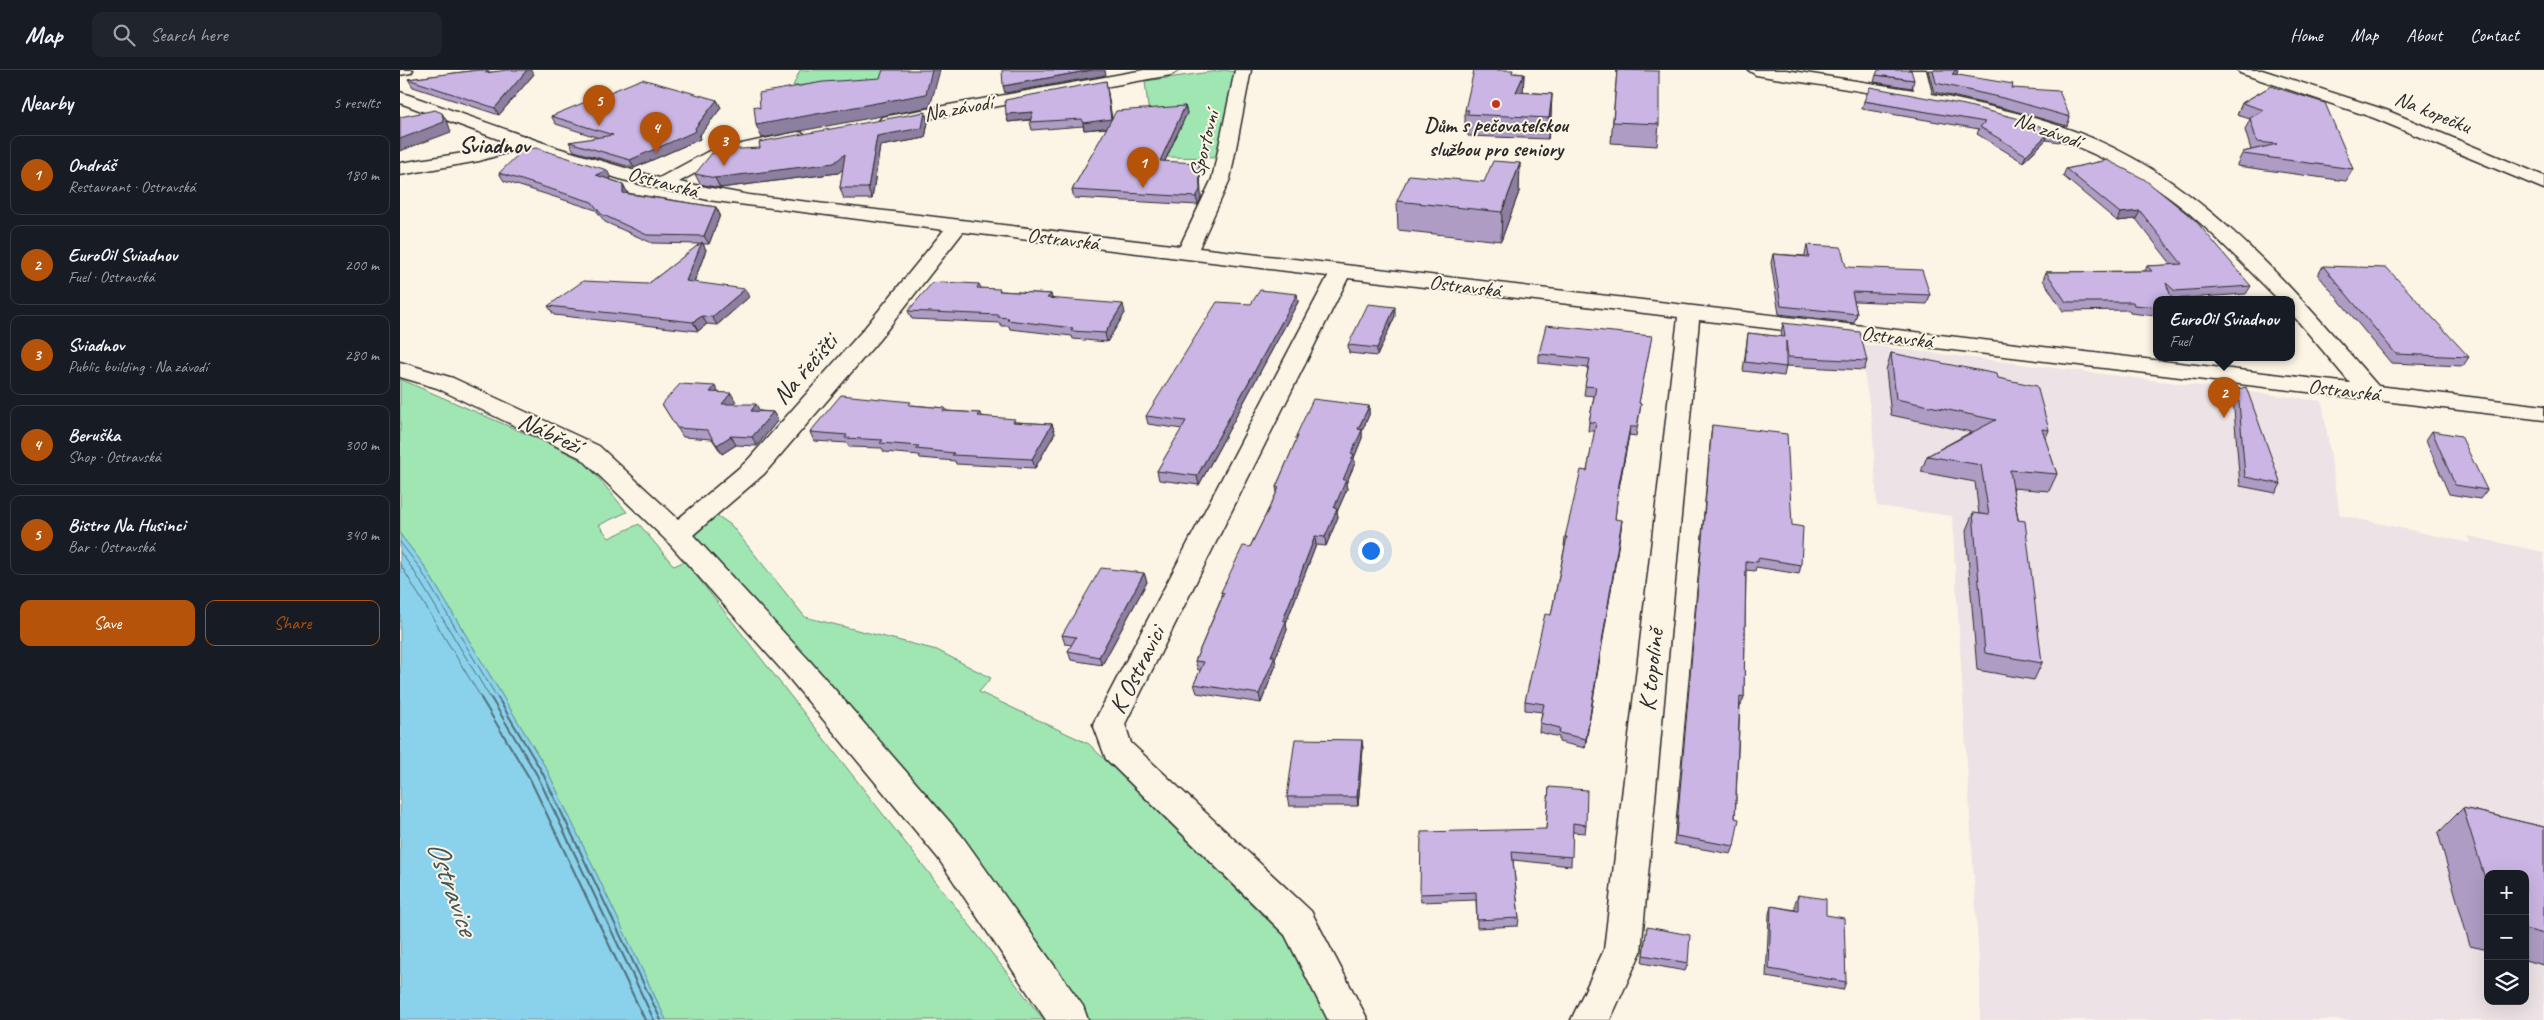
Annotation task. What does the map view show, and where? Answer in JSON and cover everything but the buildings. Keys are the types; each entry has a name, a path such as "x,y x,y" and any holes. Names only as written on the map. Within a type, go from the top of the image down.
{"street":[{"path":"400,70 405,70"},
{"name":"Na závodí","path":"876,123 1171,70"},
{"name":"Sportovní","path":"1187,253 1222,178 1243,70"},
{"name":"Na závodí","path":"1756,70 1924,97 2023,119 2069,135 2104,151 2165,186 2217,228 2287,296"},
{"path":"1918,70 1924,97"},
{"name":"Na kopečku","path":"2246,70 2380,114 2544,183"},
{"name":"Ostravská","path":"400,97 523,142 663,183 708,194 958,226 2544,414"},
{"path":"663,183 715,155 817,134"},
{"path":"400,169 478,156 523,142"},
{"name":"Na řečišti","path":"677,534 755,468 871,335 958,226"},
{"name":"K Ostravici","path":"1341,271 1109,724 1117,750 1298,923 1349,1020"},
{"name":"Na závodí","path":"2295,305 2371,393"},
{"name":"K topolině","path":"1590,1020 1622,952 1689,313"},
{"name":"Nábřeží","path":"400,369 444,384 590,452 677,534 799,670 950,847 1069,1020"}],"shaded area":[{"path":"1859,344 2322,401 2340,515 2470,543 2467,536 2544,552 2544,1020 1980,1020 1980,979 1952,516 1877,506 1872,420"}],"green space":[{"path":"800,70 885,70 882,79 793,86"},
{"path":"1225,70 1235,72 1220,158 1167,157 1177,134 1149,115 1145,81"},
{"path":"400,379 552,445 585,462 627,512 599,525 609,538 639,524 674,566 685,561 1044,1020 666,1020 547,770 423,564 400,534"},
{"path":"715,514 731,525 805,617 937,650 991,678 979,692 1089,744 1287,939 1328,1020 1083,1020 691,534"}],"water":[{"name":"Ostravice","path":"400,534 423,564 547,770 666,1020 400,1020"}],"place":[{"name":"Dům s pečovatelskou službou pro seniory","path":"1496,104"},
{"name":"Bistro Na Husinci","path":"599,126"},
{"name":"Beruška","path":"656,153"},
{"name":"Sviadnov","path":"724,166"},
{"name":"Ondráš","path":"1143,188"},
{"name":"EuroOil Sviadnov","path":"2224,418"}],"district":[{"name":"Sviadnov","path":"494,145"}]}
